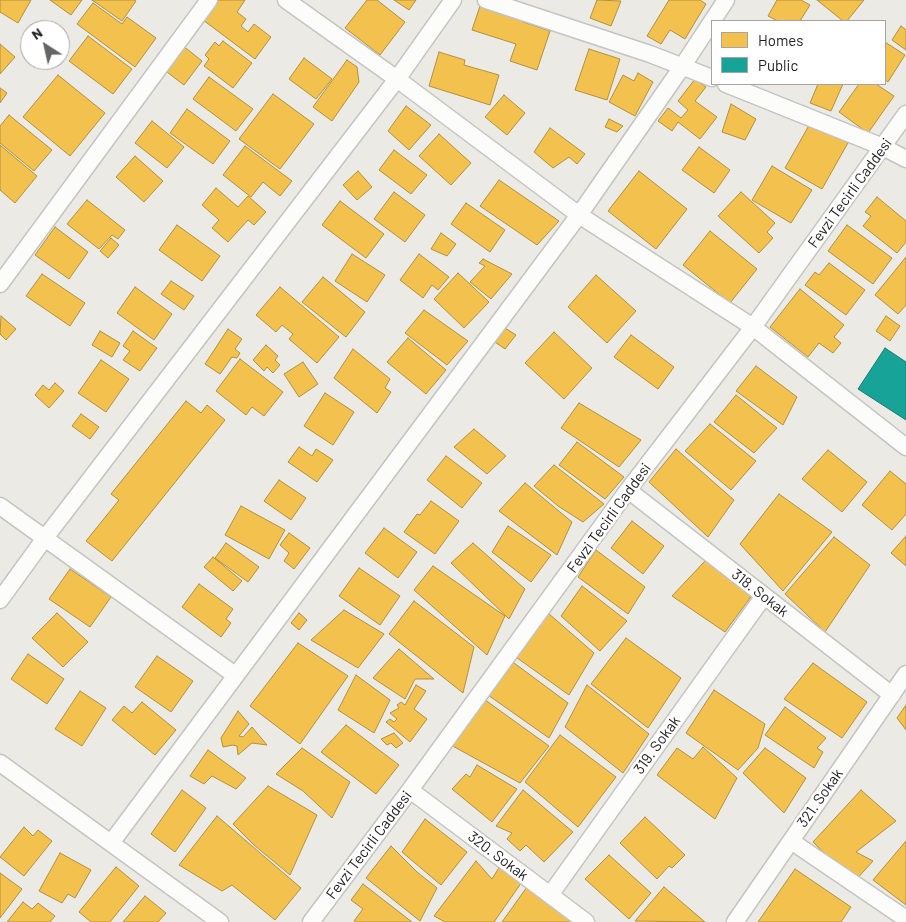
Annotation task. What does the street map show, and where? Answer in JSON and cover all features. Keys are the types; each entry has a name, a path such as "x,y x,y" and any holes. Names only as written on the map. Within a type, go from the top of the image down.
{"street":[{"path":"0,284 209,0"},
{"path":"286,0 397,79 579,215 753,327 906,447"},
{"path":"0,600 45,538 397,79 453,0"},
{"path":"486,0 650,54 711,78"},
{"path":"713,20 726,0"},
{"path":"111,843 579,215 711,23"},
{"path":"728,85 906,158"},
{"name":"Fevzi Tecirli Caddesi","path":"311,922 410,790 628,490 753,327 906,114"},
{"name":"318. Sokak","path":"628,490 892,695"},
{"path":"0,506 235,675"},
{"name":"319. Sokak","path":"550,895 764,596"},
{"name":"321. Sokak","path":"735,922 906,674"},
{"path":"0,763 220,922"},
{"name":"320. Sokak","path":"410,790 586,922"},
{"path":"791,840 906,919"}],"building: Homes":[{"path":"0,0 31,0 18,23 0,12"},
{"path":"50,0 82,0 71,15"},
{"path":"92,0 134,0 136,1 122,21"},
{"path":"212,0 245,0 237,12 246,19 241,26 248,32 254,24 271,37 255,59 199,17"},
{"path":"367,0 377,0 405,22 380,55 345,28"},
{"path":"394,0 416,0 409,10"},
{"path":"482,0 525,14 523,22 550,31 537,70 510,61 516,44 472,30"},
{"path":"597,0 621,1 611,26 590,18"},
{"path":"669,0 700,0 706,4 685,39 670,30 661,44 647,36"},
{"path":"777,0 801,0 810,5 801,20 776,20 768,16"},
{"path":"817,0 864,0 848,20 842,20"},
{"path":"93,3 122,24 127,17 156,38 135,67 77,24"},
{"path":"901,26 906,30 906,50 892,40"},
{"path":"88,36 132,69 113,94 70,62"},
{"path":"223,41 252,63 233,88 204,66 209,59 205,55 215,42 219,46"},
{"path":"886,43 905,55 888,82 886,81"},
{"path":"0,44 15,57 0,74"},
{"path":"182,45 202,61 184,85 163,69"},
{"path":"589,49 620,59 607,100 575,90"},
{"path":"439,52 465,60 464,65 499,75 490,105 429,86"},
{"path":"304,58 332,79 316,99 289,79"},
{"path":"347,60 357,67 359,82 332,121 313,107"},
{"path":"638,73 653,82 635,116 609,102 623,75 634,81"},
{"path":"58,75 105,113 70,156 23,117"},
{"path":"209,77 253,109 236,131 193,99"},
{"path":"695,79 706,87 695,101 717,117 700,139 678,122 672,131 658,121 668,108 681,118 688,110 678,101"},
{"path":"818,85 843,85 831,111 810,103"},
{"path":"858,85 878,85 894,96 868,133 839,112"},
{"path":"0,88 7,93 0,103"},
{"path":"273,94 314,124 280,169 239,139"},
{"path":"504,95 525,113 507,135 485,117"},
{"path":"731,104 756,119 745,140 722,132"},
{"path":"406,106 431,125 409,150 388,131"},
{"path":"187,109 230,141 213,164 170,133"},
{"path":"9,115 52,150 34,171 0,143 0,126"},
{"path":"609,119 623,126 617,132 605,127"},
{"path":"812,120 849,141 822,189 785,168"},
{"path":"152,121 184,147 167,168 135,143"},
{"path":"550,128 585,154 577,164 569,157 553,168 534,152"},
{"path":"439,134 471,163 451,185 419,156"},
{"path":"0,145 37,176 15,203 0,190"},
{"path":"245,146 292,181 280,196 263,182 251,197 223,175"},
{"path":"699,147 730,170 714,193 682,170"},
{"path":"394,150 427,175 411,194 379,170"},
{"path":"135,156 163,181 144,202 116,177"},
{"path":"772,166 812,190 791,223 752,200"},
{"path":"358,171 372,187 357,200 343,185"},
{"path":"639,171 687,209 656,249 608,211"},
{"path":"499,180 559,221 537,245 480,206"},
{"path":"216,188 238,207 248,196 266,212 254,225 248,220 228,242 212,228 219,220 202,205"},
{"path":"394,192 425,215 405,242 374,219"},
{"path":"741,192 775,223 767,232 773,238 759,253 718,216"},
{"path":"877,197 906,221 906,242 897,253 863,226 871,216 865,212"},
{"path":"87,200 125,230 118,239 112,235 99,249 67,224"},
{"path":"340,201 384,234 366,258 322,225"},
{"path":"466,203 505,230 490,252 451,224"},
{"path":"177,225 220,256 202,281 159,250"},
{"path":"847,225 892,258 873,284 828,251"},
{"path":"55,227 88,252 69,279 35,255"},
{"path":"710,231 757,269 730,303 683,265"},
{"path":"441,233 456,244 447,256 431,249"},
{"path":"111,238 119,245 108,258 100,251"},
{"path":"352,254 385,275 367,302 335,281"},
{"path":"419,254 449,277 438,290 432,285 423,298 400,280"},
{"path":"906,257 906,305 898,314 875,295"},
{"path":"483,259 512,274 491,299 470,282 485,266 479,263"},
{"path":"829,263 865,290 846,315 805,285 815,272 819,275"},
{"path":"458,273 489,302 464,328 434,299"},
{"path":"42,274 85,303 70,326 26,296"},
{"path":"596,275 636,311 607,343 568,307"},
{"path":"323,277 365,312 346,337 302,302"},
{"path":"171,281 194,296 184,310 161,294"},
{"path":"135,287 172,314 154,340 117,313"},
{"path":"280,287 339,337 317,363 289,339 293,334 282,325 276,332 256,315"},
{"path":"800,289 844,325 834,337 841,343 833,353 819,343 808,357 770,327"},
{"path":"424,310 468,341 447,365 405,333"},
{"path":"1,316 16,329 6,340 0,334"},
{"path":"886,316 900,326 890,341 876,331"},
{"path":"502,326 516,335 505,349 492,340"},
{"path":"228,329 242,339 235,349 240,353 237,358 232,357 220,374 205,364"},
{"path":"100,331 120,343 112,357 92,345"},
{"path":"133,331 157,348 140,371 123,360 130,351 123,346"},
{"path":"554,332 592,368 564,399 525,363"},
{"path":"631,335 674,367 658,389 614,357"},
{"path":"408,338 446,370 426,394 387,362"},
{"path":"266,345 278,356 275,360 280,365 273,373 267,367 264,371 253,360"},
{"path":"353,349 390,379 385,388 391,392 377,413 334,378"},
{"path":"240,359 283,392 264,416 252,407 246,415 216,391"},
{"path":"101,360 129,379 106,412 78,393"},
{"path":"303,362 318,384 299,397 284,374"},
{"path":"756,366 797,397 783,425 736,391"},
{"path":"55,383 64,391 49,408 35,395 43,385 49,390"},
{"path":"325,393 354,412 333,445 304,426"},
{"path":"736,395 777,428 754,453 714,422"},
{"path":"186,401 201,413 207,405 225,420 112,561 86,541 119,500 111,494"},
{"path":"579,403 641,440 619,467 561,428"},
{"path":"81,414 99,427 90,439 72,426"},
{"path":"710,424 756,461 731,490 685,451"},
{"path":"474,429 506,456 487,474 454,447"},
{"path":"577,442 624,477 605,499 559,465"},
{"path":"299,447 312,456 316,449 333,460 317,482 288,462"},
{"path":"676,449 734,500 708,537 649,482"},
{"path":"828,450 867,482 842,512 802,479"},
{"path":"446,456 482,483 462,508 427,480"},
{"path":"554,465 604,504 583,522 558,506 534,486"},
{"path":"890,471 906,484 906,514 892,530 862,505"},
{"path":"279,480 306,498 291,520 264,501"},
{"path":"525,483 572,522 557,555 499,511"},
{"path":"779,494 832,532 783,591 740,544"},
{"path":"431,501 459,521 435,554 404,532 417,514 420,515"},
{"path":"241,506 285,530 269,559 225,535"},
{"path":"632,521 664,546 643,574 611,548"},
{"path":"508,526 551,555 531,582 492,552"},
{"path":"384,528 417,552 398,578 365,553"},
{"path":"289,533 310,548 294,569 284,561 289,553 280,545"},
{"path":"906,536 906,566 891,553"},
{"path":"834,537 870,565 825,632 785,594"},
{"path":"226,543 259,567 248,582 215,558"},
{"path":"473,543 525,589 509,619 451,563"},
{"path":"596,550 645,587 628,614 578,577"},
{"path":"213,557 242,581 233,591 204,567"},
{"path":"705,561 753,594 725,632 672,596"},
{"path":"433,566 505,616 487,655 414,590"},
{"path":"359,568 400,596 380,625 339,596"},
{"path":"70,569 111,597 90,627 49,599"},
{"path":"199,584 233,609 226,619 231,623 221,637 182,607"},
{"path":"582,586 627,621 600,651 561,616"},
{"path":"414,601 474,647 463,693 389,634"},
{"path":"344,610 384,634 358,668 311,640"},
{"path":"57,613 88,642 63,667 32,638"},
{"path":"299,613 307,620 299,630 291,623"},
{"path":"548,613 594,653 569,695 513,655"},
{"path":"626,638 681,678 648,728 591,684"},
{"path":"298,643 348,676 300,744 250,706"},
{"path":"399,649 434,679 415,679 405,699 373,678"},
{"path":"28,654 64,679 47,704 11,679"},
{"path":"157,656 193,681 171,712 135,687"},
{"path":"510,660 568,703 549,738 488,695"},
{"path":"813,663 867,702 842,738 784,699"},
{"path":"356,675 390,700 374,733 338,710"},
{"path":"416,685 426,691 414,709 427,719 410,742 386,722 390,719 394,722 397,719 390,713 399,708 397,705 401,702 405,705"},
{"path":"587,685 649,734 623,773 565,727"},
{"path":"714,690 765,724 758,748 738,770 686,733"},
{"path":"80,691 106,708 82,746 55,729"},
{"path":"481,697 549,746 520,783 449,744"},
{"path":"142,702 176,730 155,755 112,720 124,706 132,713"},
{"path":"906,705 906,730 897,718"},
{"path":"785,707 826,738 817,748 823,752 814,768 765,735"},
{"path":"238,711 249,724 239,736 243,737 252,727 267,745 252,743 238,755 237,746 223,747 221,738"},
{"path":"346,725 399,765 376,794 321,752"},
{"path":"394,733 403,743 396,748 391,743 387,745 381,739"},
{"path":"560,735 616,777 578,827 525,782"},
{"path":"703,747 737,778 715,819 657,775 677,748 693,759"},
{"path":"302,748 350,782 332,818 303,791 276,774"},
{"path":"765,748 806,778 784,813 743,773"},
{"path":"208,750 246,778 236,789 212,776 204,784 190,776"},
{"path":"477,765 517,789 492,822 452,789 466,774 470,777"},
{"path":"268,786 317,815 290,875 254,845 233,824"},
{"path":"182,790 206,808 175,852 151,834"},
{"path":"523,790 573,832 544,862 526,845 520,851 507,839 512,833 496,826"},
{"path":"861,790 896,821 856,852 873,861 854,882 813,842"},
{"path":"217,816 301,888 275,920 232,885 222,891 179,865"},
{"path":"645,817 685,855 672,868 669,866 657,879 620,843"},
{"path":"425,819 467,852 441,885 402,852"},
{"path":"24,827 33,836 38,830 52,841 24,876 0,857"},
{"path":"906,841 906,905 873,880"},
{"path":"391,846 417,872 437,888 420,921 366,878"},
{"path":"60,853 91,870 75,898 68,894 62,903 39,891"},
{"path":"609,855 651,893 629,919 585,879"},
{"path":"476,861 492,879 500,866 524,879 494,922 445,922 434,916"},
{"path":"116,867 139,886 110,922 91,922 79,912"},
{"path":"795,869 851,907 841,922 758,922"},
{"path":"0,873 22,889 0,918"},
{"path":"363,884 412,922 354,921 363,909 351,900"},
{"path":"527,887 573,922 502,922"},
{"path":"664,887 705,922 635,921"},
{"path":"145,896 166,913 158,922 123,922"},
{"path":"23,902 32,909 38,903 55,916 50,922 7,922"}],"building: Public":[{"path":"885,348 906,362 906,420 858,389"}]}
